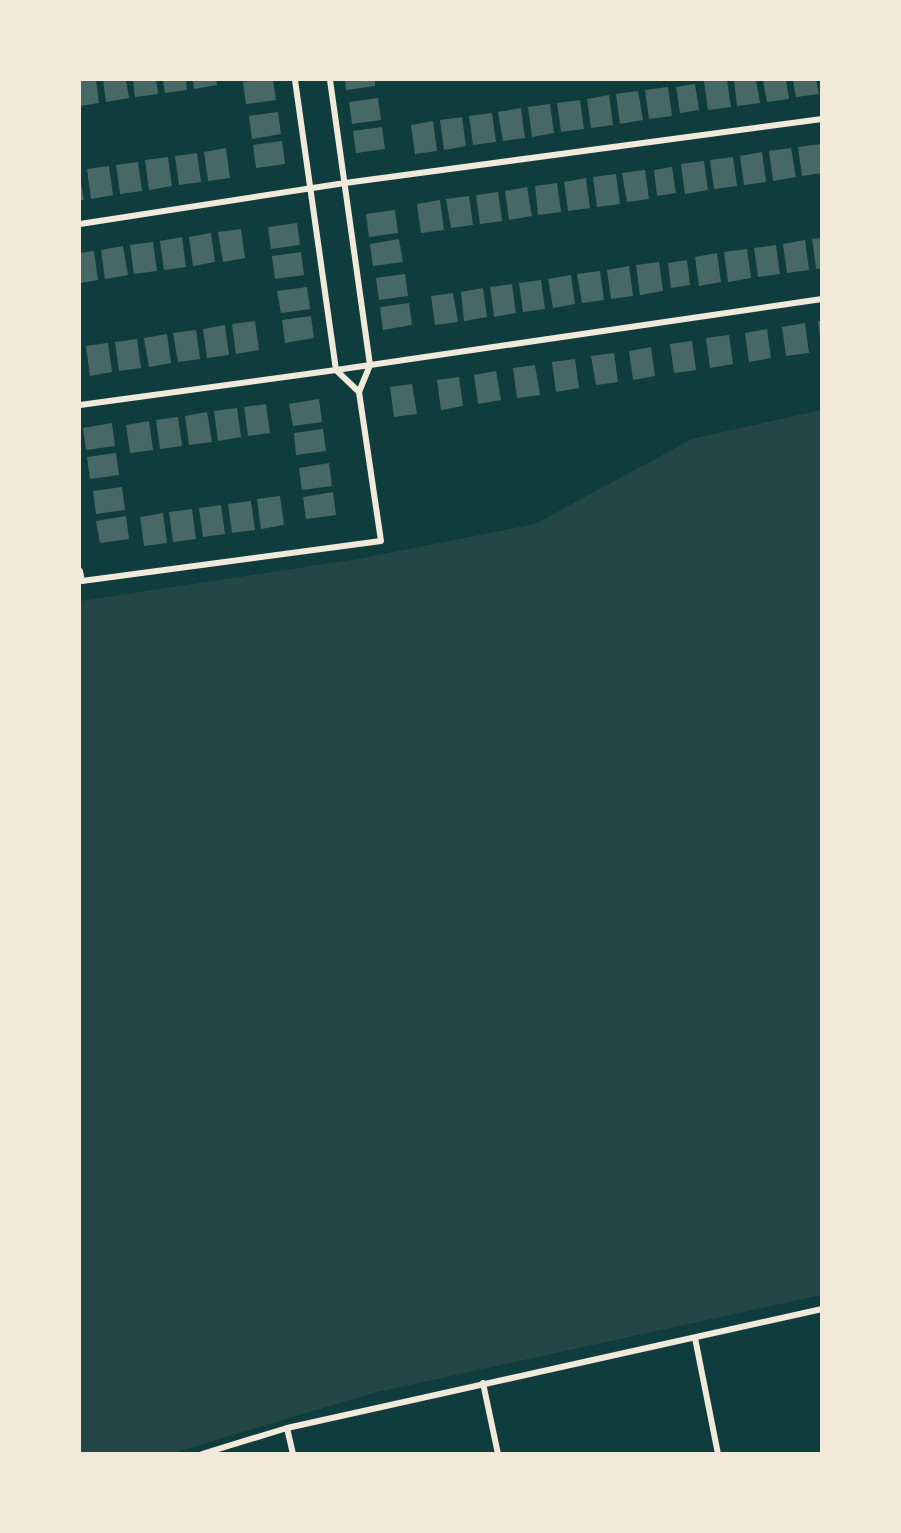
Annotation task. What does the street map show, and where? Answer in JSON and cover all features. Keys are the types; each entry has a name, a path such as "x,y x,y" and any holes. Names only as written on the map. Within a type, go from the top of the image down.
{"street":[{"path":"295,80 336,370 359,392"},
{"path":"80,571 82,581 381,541 359,392 370,365 330,80"},
{"path":"80,224 345,183 822,119"},
{"path":"80,405 822,299"},
{"path":"202,1454 287,1428 822,1309"},
{"path":"695,1338 718,1454"},
{"path":"483,1383 498,1454"},
{"path":"287,1428 293,1454"}],"shaded area":[{"path":"821,410 821,1295 373,1393 173,1453 80,1453 80,601 358,559 535,524 692,439"}],"building":[{"path":"80,80 96,80 99,103 80,106"},
{"path":"103,80 126,80 129,98 106,102"},
{"path":"133,80 156,80 158,94 135,97"},
{"path":"163,80 186,80 187,90 165,93"},
{"path":"193,80 216,80 217,85 194,89"},
{"path":"273,80 276,100 246,104 243,82"},
{"path":"345,80 375,80 375,86 346,90"},
{"path":"727,80 731,107 708,110 704,81"},
{"path":"734,80 756,80 760,103 737,106"},
{"path":"763,80 786,80 789,99 767,102"},
{"path":"793,80 816,80 819,94 796,97"},
{"path":"695,84 699,110 680,113 676,87"},
{"path":"668,87 672,116 649,119 645,90"},
{"path":"638,91 643,120 620,124 616,94"},
{"path":"609,95 613,125 591,128 587,99"},
{"path":"378,98 381,120 352,124 349,102"},
{"path":"580,100 584,129 561,132 557,103"},
{"path":"550,104 554,133 532,137 528,107"},
{"path":"521,108 525,138 503,141 498,112"},
{"path":"278,112 281,134 252,139 249,116"},
{"path":"492,113 496,142 473,145 469,116"},
{"path":"462,117 466,146 444,150 440,120"},
{"path":"433,121 437,151 415,154 411,125"},
{"path":"382,127 385,149 356,153 353,131"},
{"path":"282,141 285,164 256,168 253,145"},
{"path":"821,144 822,173 802,176 798,147"},
{"path":"226,148 230,178 208,181 204,152"},
{"path":"791,148 796,177 773,181 769,151"},
{"path":"762,152 766,182 744,185 740,156"},
{"path":"197,153 201,182 179,185 175,156"},
{"path":"168,157 172,186 149,190 145,160"},
{"path":"733,157 737,186 714,189 710,160"},
{"path":"704,161 708,190 685,194 681,164"},
{"path":"138,162 142,191 120,194 116,165"},
{"path":"109,166 113,195 91,199 87,169"},
{"path":"672,167 676,193 657,196 654,170"},
{"path":"645,170 649,199 627,202 622,173"},
{"path":"616,174 620,204 597,207 593,177"},
{"path":"80,178 84,200 80,200"},
{"path":"586,178 590,208 568,211 564,182"},
{"path":"557,183 561,212 538,215 535,186"},
{"path":"527,187 532,216 509,220 505,191"},
{"path":"498,192 502,221 480,224 476,195"},
{"path":"469,196 473,225 451,228 446,199"},
{"path":"440,200 444,230 421,233 417,204"},
{"path":"395,210 398,233 369,237 366,214"},
{"path":"297,223 300,245 271,249 268,227"},
{"path":"241,229 245,258 223,262 218,232"},
{"path":"211,233 215,262 193,266 189,237"},
{"path":"182,237 186,267 164,270 160,241"},
{"path":"822,238 822,268 816,269 812,239"},
{"path":"399,239 403,262 373,266 370,244"},
{"path":"805,240 809,270 787,273 783,244"},
{"path":"153,242 157,271 134,274 130,245"},
{"path":"776,245 780,274 758,277 754,248"},
{"path":"123,246 128,275 105,279 101,250"},
{"path":"747,249 751,278 728,282 724,252"},
{"path":"94,251 98,280 80,283 80,253"},
{"path":"301,252 304,275 275,279 272,256"},
{"path":"717,253 721,282 699,286 695,257"},
{"path":"687,260 690,285 671,288 668,263"},
{"path":"659,262 663,291 640,295 636,265"},
{"path":"629,266 633,296 611,299 607,270"},
{"path":"600,271 604,300 582,303 577,274"},
{"path":"405,274 408,296 379,300 376,278"},
{"path":"571,275 575,304 553,308 548,279"},
{"path":"541,280 545,309 523,312 519,283"},
{"path":"512,284 516,313 494,317 490,287"},
{"path":"307,287 310,309 281,313 277,291"},
{"path":"483,288 487,317 464,321 461,292"},
{"path":"453,293 458,322 435,325 431,296"},
{"path":"409,303 412,325 383,330 380,307"},
{"path":"311,316 314,338 285,343 282,320"},
{"path":"255,321 259,350 236,354 232,324"},
{"path":"818,321 822,321 822,337 820,337"},
{"path":"805,323 809,353 786,356 782,327"},
{"path":"225,325 229,355 207,358 203,329"},
{"path":"767,329 771,358 749,362 745,333"},
{"path":"196,330 200,359 178,362 173,333"},
{"path":"167,334 171,363 149,367 144,338"},
{"path":"729,335 733,364 710,368 706,338"},
{"path":"137,339 141,368 119,371 115,342"},
{"path":"692,341 696,370 674,373 670,344"},
{"path":"108,343 112,372 90,376 86,346"},
{"path":"651,347 655,376 633,380 629,351"},
{"path":"614,353 618,382 596,385 591,356"},
{"path":"575,359 579,388 556,392 552,362"},
{"path":"535,365 540,395 517,398 513,368"},
{"path":"496,371 501,400 478,404 474,375"},
{"path":"459,377 463,406 441,410 437,380"},
{"path":"412,384 417,414 394,417 390,387"},
{"path":"319,399 322,422 293,426 289,404"},
{"path":"266,404 270,433 248,436 244,407"},
{"path":"237,408 241,437 218,441 214,411"},
{"path":"207,412 212,442 189,445 185,416"},
{"path":"178,417 182,446 160,449 156,420"},
{"path":"149,421 153,450 130,453 126,425"},
{"path":"112,423 115,446 86,450 83,428"},
{"path":"323,429 326,451 296,455 294,433"},
{"path":"116,453 119,475 90,479 87,457"},
{"path":"329,463 332,486 302,490 299,468"},
{"path":"122,487 125,510 96,514 93,491"},
{"path":"333,492 336,515 306,519 303,497"},
{"path":"280,496 284,525 261,529 257,499"},
{"path":"251,501 255,530 232,533 228,504"},
{"path":"221,505 225,534 203,537 199,508"},
{"path":"192,509 196,539 173,542 169,512"},
{"path":"163,513 167,543 144,546 140,517"},
{"path":"126,516 129,539 100,543 96,521"}]}
